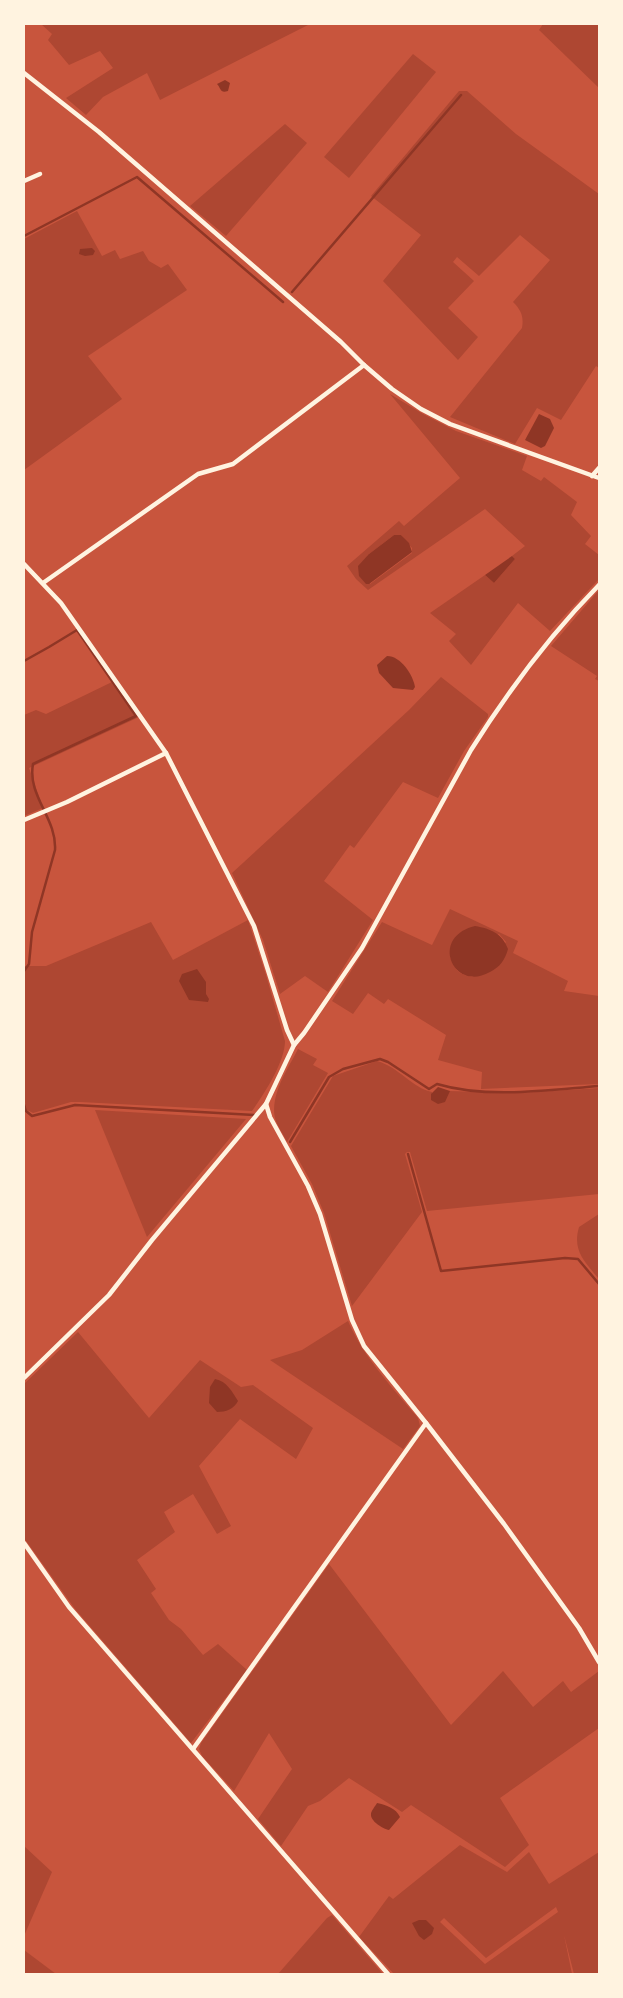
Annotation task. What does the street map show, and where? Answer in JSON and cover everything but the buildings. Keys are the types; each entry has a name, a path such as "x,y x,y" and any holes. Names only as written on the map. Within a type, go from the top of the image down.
{"street":[{"path":"24,73 99,132 341,342 392,389 421,409 450,424 599,478"},
{"path":"24,181 40,174"},
{"path":"43,583 198,474 233,464 364,365"},
{"path":"592,476 599,468"},
{"path":"24,564 61,603 166,753 254,926 287,1030 294,1045"},
{"path":"24,1378 109,1295 158,1232 266,1104 294,1045 304,1034 362,948 471,750 491,718 555,632 599,585"},
{"path":"24,820 67,802 166,753"},
{"path":"266,1104 270,1117 308,1186 320,1214 355,1330 373,1358 504,1524 579,1628 599,1662"},
{"path":"193,1749 426,1423"},
{"path":"24,1543 69,1607 388,1974"}],"shaded area":[{"path":"41,24 310,24 160,100 147,73 103,97 86,115 66,98 113,68 100,51 69,65 48,40 52,34"},
{"path":"543,24 599,24 599,88 539,30"},
{"path":"413,54 436,72 349,178 324,157"},
{"path":"225,80 230,83 228,91 223,92 217,84"},
{"path":"459,91 467,91 516,134 599,194 599,368 596,366 561,420 537,408 515,444 450,417 522,328 523,320 521,314 513,302 550,260 520,235 479,276 457,257 453,262 474,281 448,308 478,337 458,360 383,281 421,235 371,196"},
{"path":"285,124 307,143 226,236 190,206"},
{"path":"77,211 102,256 115,250 120,259 143,251 149,261 161,268 168,264 187,290 88,356 122,399 24,470 24,239"},
{"path":"92,248 95,251 93,255 85,256 79,254 80,249"},
{"path":"390,394 456,431 527,456 522,470 541,481 544,477 577,502 571,515 591,536 585,544 599,555 599,579 550,631 518,603 471,665 449,641 456,634 430,613 485,575 494,583 515,559 512,556 525,546 485,509 368,590 356,579 347,566 399,521 404,526 460,478","holes":["394,535 401,535 412,548 412,553 370,584 369,554"]},
{"path":"539,414 550,419 554,428 545,446 541,448 525,440"},
{"path":"394,535 401,535 409,543 412,552 369,584 366,584 359,576 358,566 369,554"},
{"path":"512,556 515,559 494,583 485,575"},
{"path":"599,590 599,681 595,679 597,676 551,646"},
{"path":"387,656 397,659 406,667 414,682 415,687 413,690 393,688 379,673 377,665"},
{"path":"441,677 488,714 488,717 464,751 438,798 403,782 354,848 350,845 324,881 373,920 328,992 305,976 280,994 263,940 232,873 409,710"},
{"path":"112,682 139,717 29,768 43,808 24,816 24,715 36,710 46,714"},
{"path":"450,909 518,941 513,953 568,981 564,991 599,996 599,1084 481,1089 482,1072 438,1060 446,1035 388,999 384,1004 368,993 353,1014 332,1001 382,922 432,945","holes":["499,934 506,942 473,977 458,971 450,957"]},
{"path":"248,920 285,1041 278,1068 252,1111 80,1102 71,1102 33,1113 27,1110 24,1098 25,966 46,966 151,922 173,960"},
{"path":"475,926 499,935 508,949 504,960 497,968 477,977 466,975 457,970 451,961 450,951 453,941 461,932"},
{"path":"197,969 206,982 208,1002 189,1000 179,981 182,974"},
{"path":"298,1049 317,1059 313,1065 328,1073 287,1142 275,1118 275,1100 281,1082"},
{"path":"377,1061 392,1068 425,1090 432,1092 432,1097 449,1091 522,1093 599,1088 599,1194 427,1211 410,1152 407,1152 405,1154 422,1212 352,1306 324,1213 312,1184 291,1146 333,1076"},
{"path":"438,1087 450,1091 445,1102 438,1104 431,1100 431,1094"},
{"path":"95,1110 246,1119 147,1237"},
{"path":"599,1214 599,1279 581,1256 577,1235 579,1227"},
{"path":"348,1321 370,1360 418,1418 420,1426 403,1449 270,1360 302,1350"},
{"path":"78,1332 149,1418 200,1360 241,1387 253,1385 313,1428 296,1459 240,1419 199,1466 231,1526 217,1534 193,1494 164,1512 175,1532 137,1560 156,1589 151,1593 169,1620 181,1629 203,1655 218,1644 247,1670 191,1743 75,1609 24,1538 24,1384"},
{"path":"215,1379 226,1384 238,1401 229,1410 217,1412 209,1403 210,1387"},
{"path":"329,1564 451,1725 503,1671 533,1707 563,1681 571,1692 599,1671 599,1728 500,1798 529,1845 505,1867 411,1805 402,1812 349,1778 320,1801 308,1806 281,1846 258,1819 292,1769 269,1733 234,1791 202,1756 199,1749 201,1743"},
{"path":"377,1803 393,1809 400,1817 389,1830 377,1824 371,1817"},
{"path":"460,1845 507,1872 529,1852 549,1884 599,1852 599,1974 574,1974 564,1935 572,1974 394,1974 359,1937 389,1896 393,1899","holes":["556,1907 558,1912 485,1964 440,1922 444,1918 486,1958"]},
{"path":"24,1846 52,1872 24,1936"},
{"path":"332,1915 383,1974 278,1974 327,1918"},
{"path":"426,1920 434,1928 432,1934 424,1940 419,1936 412,1923"},
{"path":"24,1950 56,1974 24,1974"}],"waterway":[{"path":"292,292 461,95"},
{"path":"24,236 137,177 283,302"},
{"path":"24,661 77,630 136,716 33,764 32,776 34,786 52,828 55,850 32,932 29,964 24,971"},
{"path":"290,1142 329,1077 343,1069 380,1059 388,1062 429,1089 437,1084 456,1089 497,1092 599,1086"},
{"path":"24,1104 26,1111 32,1116 75,1105 254,1115"},
{"path":"408,1154 441,1271 565,1258 578,1259 599,1284"}]}
